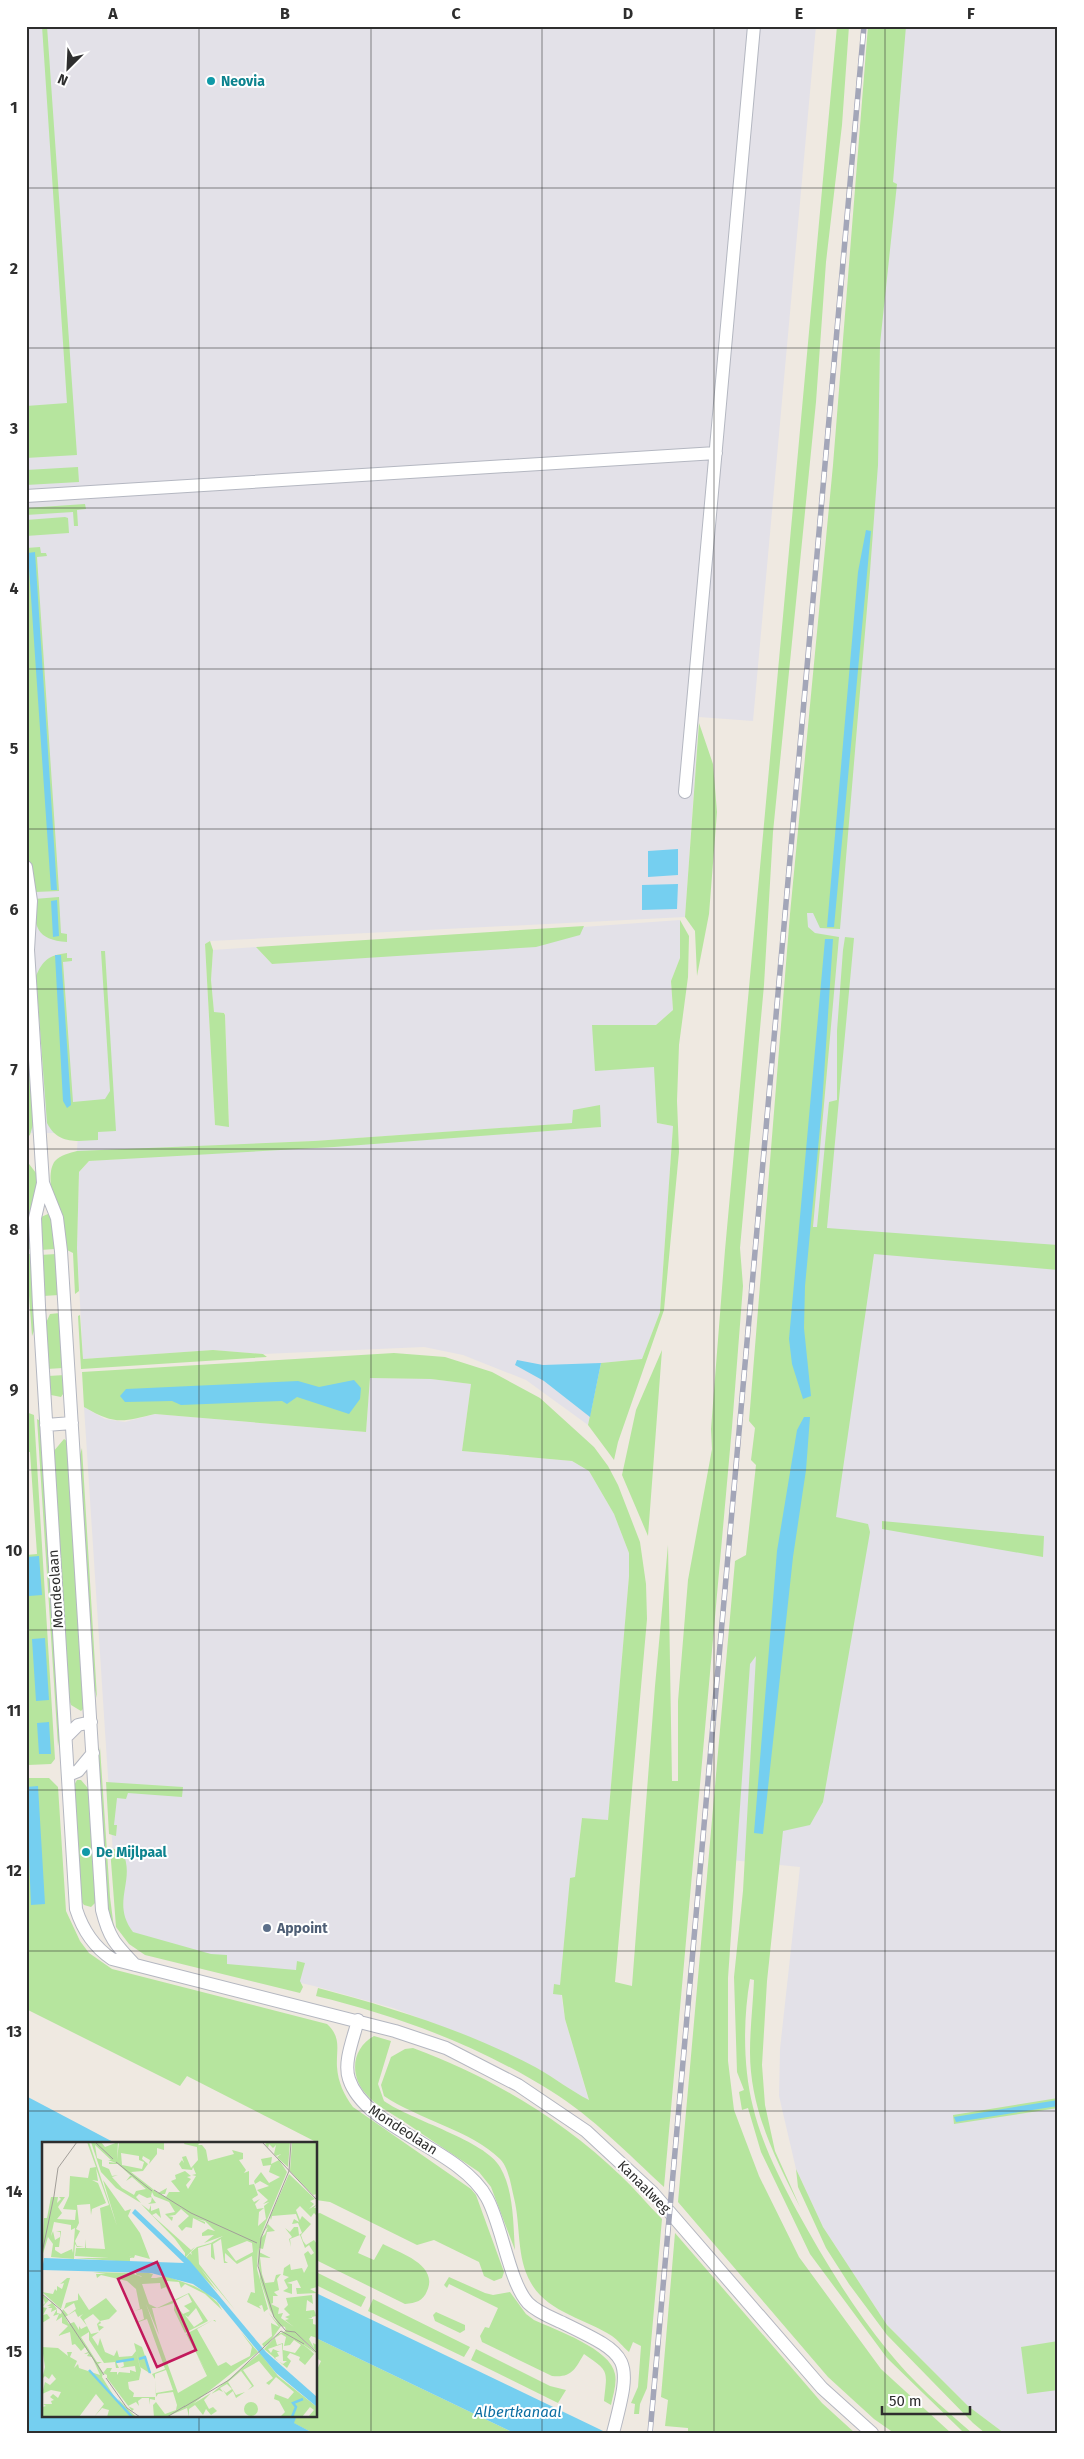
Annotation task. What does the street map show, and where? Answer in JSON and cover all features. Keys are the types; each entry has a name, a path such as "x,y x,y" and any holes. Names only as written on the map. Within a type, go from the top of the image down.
{"street":[{"path":"685,792 754,26"},
{"path":"26,496 716,453"},
{"name":"Mondeolaan","path":"26,867 31,902 27,945 43,1183 35,1218 35,1243 76,1910 81,1923 99,1950 112,1959 358,2020 348,2060 349,2079 365,2105 450,2161 475,2180 488,2198 517,2282 528,2302 544,2314 605,2344 614,2351 623,2363 624,2393 613,2433"},
{"name":"Mondeolaan","path":"43,1183 57,1218 62,1251 102,1910 108,1934 117,1947 135,1964"},
{"path":"46,1425 72,1423"},
{"path":"66,1737 78,1725 90,1722"},
{"path":"68,1775 78,1771 92,1754"},
{"name":"Kanaalweg","path":"358,2020 446,2048 518,2085 586,2131 653,2193 822,2388 872,2433"}],"shaded area":[{"path":"26,26 816,26 753,721 699,717 685,917 210,941 205,944 215,1125 229,1126 225,1013 214,1013 211,980 213,950 256,947 272,964 583,927 680,920 680,958 671,981 673,1010 656,1025 592,1026 655,1067 657,1123 673,1126 660,1312 642,1359 601,1363 588,1425 526,1380 463,1355 424,1347 263,1354 213,1350 83,1359 77,1248 79,1172 89,1161 601,1127 573,1110 573,1123 314,1141 100,1151 77,1151 78,1133 26,1133"},
{"path":"880,26 1058,26 1058,2433 1004,2433 968,2406 887,2325 823,2227 796,2169 779,2096 780,2049 800,1867 731,1860 770,1392 758,1387"},
{"path":"370,1378 431,1379 471,1384 462,1451 572,1461 589,1471 614,1514 629,1553 629,1576 608,1821 582,1818 575,1877 570,1879 560,1986 565,2019 589,2101 537,2068 477,2040 393,2008 314,1986 149,1948 134,1940 117,1916 84,1407 105,1419 125,1422 155,1414 366,1432"}],"green space":[{"path":"42,26 47,26 77,455 26,458 26,406 67,403"},
{"path":"837,26 849,26 842,125 826,262 816,402 773,832 764,985 740,1248 743,1286 732,1427 664,2187 610,2136 581,2112 524,2075 467,2046 438,2034 378,2013 316,1996 318,1988 402,2012 457,2032 537,2068 589,2100 565,2019 562,1995 553,1994 554,1984 560,1985 570,1878 575,1877 582,1818 608,1820 629,1576 629,1553 614,1514 589,1471 572,1461 462,1451 471,1384 431,1379 370,1378 366,1432 155,1414 126,1420 111,1419 84,1407 82,1372 394,1353 445,1357 492,1372 540,1398 594,1447 608,1466 618,1485 640,1542 646,1584 647,1619 615,1982 632,1986 668,1545 672,1781 678,1781 678,1701 688,1580 712,1449 711,1429 725,1250"},
{"path":"868,26 906,26 893,182 897,184 880,344 878,465 840,929 820,928 813,913 807,913 808,927 815,933 839,937 813,1227 817,1227 829,1102 837,1100 837,1031 843,950 845,937 854,938 827,1228 1058,1245 1058,1270 874,1254 836,1517 868,1524 870,1532 823,1802 810,1825 783,1831 767,1981 762,2065 765,2105 775,2151 800,2207 773,2151 754,2093 751,2073 750,2034 754,1980 750,1979 745,2043 747,2076 753,2107 766,2147 797,2211 828,2265 875,2335 897,2362 928,2394 972,2433 964,2433 887,2358 810,2254 761,2152 748,2108 742,2110 739,2092 744,2090 737,2072 734,1977 743,1891 756,1656 750,1664 728,1978 728,2061 734,2110 759,2176 799,2257 881,2369 951,2433 894,2433 874,2419 828,2377 678,2202 735,1561 746,1555 756,1465 751,1460 755,1428 749,1421 790,914 833,465"},
{"path":"78,467 79,482 26,485 26,470"},
{"path":"85,504 86,509 77,510 78,526 74,526 73,512 26,515 26,508"},
{"path":"68,518 69,533 26,536 26,520"},
{"path":"40,547 41,553 46,553 47,556 37,557 59,891 35,892 26,830 26,548"},
{"path":"699,723 713,764 717,812 709,914 697,976 695,931 685,917"},
{"path":"59,897 61,933 67,934 67,942 57,941 43,935 36,924 34,899"},
{"path":"680,920 689,936 688,977 679,1045 677,1101 679,1152 664,1310 618,1442 614,1460 588,1425 601,1363 642,1359 660,1312 673,1126 657,1123 654,1067 595,1071 592,1025 656,1025 673,1010 671,981 680,958"},
{"path":"584,926 580,935 536,947 272,964 256,947"},
{"path":"210,941 213,950 211,980 214,1012 224,1013 225,1015 229,1127 215,1125 205,944"},
{"path":"101,951 105,951 116,1131 98,1132 98,1140 69,1140 57,1135 47,1123 36,976 44,962 51,957 67,953 67,958 72,958 72,961 63,962 73,1102 105,1099 110,1091"},
{"path":"26,1012 34,1121 30,1135 26,1138"},
{"path":"600,1105 601,1127 334,1147 89,1161 79,1172 77,1248 79,1291 75,1294 73,1253 65,1249 51,1191 52,1169 55,1161 65,1154 77,1151 314,1141 572,1123 573,1110"},
{"path":"26,1160 36,1173 38,1180 32,1251 27,1247 26,1237"},
{"path":"48,1214 52,1220 55,1249 40,1250 41,1217"},
{"path":"26,1254 31,1254 35,1328 32,1336"},
{"path":"56,1254 59,1295 43,1296 40,1255"},
{"path":"60,1313 63,1368 47,1369 45,1325 50,1314"},
{"path":"80,1315 83,1359 213,1350 263,1354 267,1357 81,1369 78,1316"},
{"path":"662,1350 648,1536 622,1475 636,1410"},
{"path":"65,1375 65,1391 61,1397 51,1395 48,1390 48,1376"},
{"path":"26,1412 34,1415 55,1759 51,1764 28,1765 26,1555 37,1554 30,1452 26,1452"},
{"path":"37,1419 42,1422 61,1729 58,1746"},
{"path":"64,1439 68,1442 85,1707 81,1711 71,1705 68,1697 53,1452"},
{"path":"82,1448 97,1698 92,1679 80,1455"},
{"path":"882,1521 1044,1536 1043,1557 882,1529"},
{"path":"100,1747 110,1897 115,1936 106,1907 98,1765"},
{"path":"26,1778 49,1778 58,1787 66,1911 80,1941 89,1953 112,1969 327,2024 335,2034 337,2067 342,2088 353,2107 471,2189 476,2195 504,2272 502,2278 494,2281 484,2276 479,2262 434,2240 417,2245 330,2202 318,2200 318,2142 187,2076 180,2086 26,2009"},
{"path":"77,1780 81,1780 92,1793 96,1902 91,1907 84,1905 81,1901 73,1787"},
{"path":"106,1782 183,1787 182,1797 128,1793 126,1799 117,1798 114,1825 117,1825 116,1836 109,1834"},
{"path":"110,1848 122,1851 126,1862 124,1911 133,1932 211,1954 227,1955 227,1964 296,1970 297,1961 305,1963 300,1981 303,1987 300,1993 145,1955 129,1944 116,1927"},
{"path":"374,2036 391,2041 378,2084 384,2101 480,2148 492,2157 500,2167 505,2176 510,2197 515,2250 491,2187 479,2172 378,2105 361,2087 357,2079 355,2062 361,2047"},
{"path":"413,2048 441,2059 497,2086 574,2135 626,2180 662,2219 647,2388 640,2404 639,2414 634,2414 635,2404 631,2403 638,2387 641,2346 633,2342 629,2352 612,2336 557,2308 538,2293 526,2273 523,2263 516,2209 509,2177 506,2167 500,2159 475,2141 384,2096 381,2085 391,2057 405,2049"},
{"path":"1058,2098 1058,2108 954,2124 953,2115"},
{"path":"796,2169 823,2227 887,2325 968,2406 1004,2433 985,2433 973,2423 887,2335 849,2284 826,2248 798,2187"},
{"path":"318,2214 366,2236 358,2253 374,2260 383,2244 416,2261 428,2274 429,2282 423,2297 416,2302 405,2304 318,2261"},
{"path":"675,2233 822,2403 855,2433 688,2433 688,2428 665,2426 668,2400 661,2397"},
{"path":"318,2273 366,2297 361,2307 318,2286"},
{"path":"449,2277 493,2295 510,2292 526,2314 534,2320 581,2341 604,2356 615,2374 615,2386 611,2405 604,2401 606,2377 603,2369 584,2354 569,2374 552,2376 482,2342 480,2336 485,2327 489,2328 498,2308 449,2284 447,2288 444,2285"},
{"path":"373,2299 470,2347 464,2357 368,2311"},
{"path":"436,2312 465,2325 465,2330 460,2333 435,2321 433,2315"},
{"path":"318,2339 514,2433 313,2433 293,2423 296,2416 318,2416 318,2368 321,2361 318,2359"},
{"path":"1058,2341 1058,2390 1027,2394 1021,2347"},
{"path":"476,2349 550,2386 566,2390 558,2403 471,2360"}],"water":[{"path":"866,530 871,531 834,927 827,927 858,572"},
{"path":"35,552 57,890 51,890 28,553"},
{"path":"678,849 678,875 648,877 648,851"},
{"path":"678,884 677,909 642,910 642,885"},
{"path":"57,900 59,936 53,937 51,901"},
{"path":"825,939 833,939 822,1106 805,1286 804,1328 811,1396 803,1399 792,1364 789,1339"},
{"path":"55,955 61,955 71,1105 67,1108 63,1101"},
{"path":"517,1360 543,1365 601,1363 590,1417 544,1381 515,1365"},
{"path":"354,1380 361,1388 360,1399 349,1414 297,1397 287,1404 282,1401 181,1405 172,1401 125,1402 120,1396 126,1389 298,1381 319,1387"},
{"path":"804,1417 810,1417 806,1470 793,1557 763,1834 754,1833 777,1551 797,1430"},
{"path":"39,1556 42,1595 29,1596 27,1557"},
{"path":"45,1638 49,1700 36,1701 32,1639"},
{"path":"49,1722 51,1754 39,1754 37,1723"},
{"path":"38,1786 45,1904 31,1905 26,1787"},
{"path":"26,2096 113,2142 42,2142 42,2416 297,2416 294,2423 313,2433 26,2433"},
{"path":"1058,2100 1058,2106 956,2122 954,2117"},
{"name":"Albertkanaal","path":"318,2294 607,2433 514,2433 318,2339"}],"railway":[{"path":"650,2433 864,26"}],"place":[{"name":"Neovia","path":"211,81"},
{"name":"De Mijlpaal","path":"86,1852"},
{"name":"Appoint","path":"267,1928"}]}
